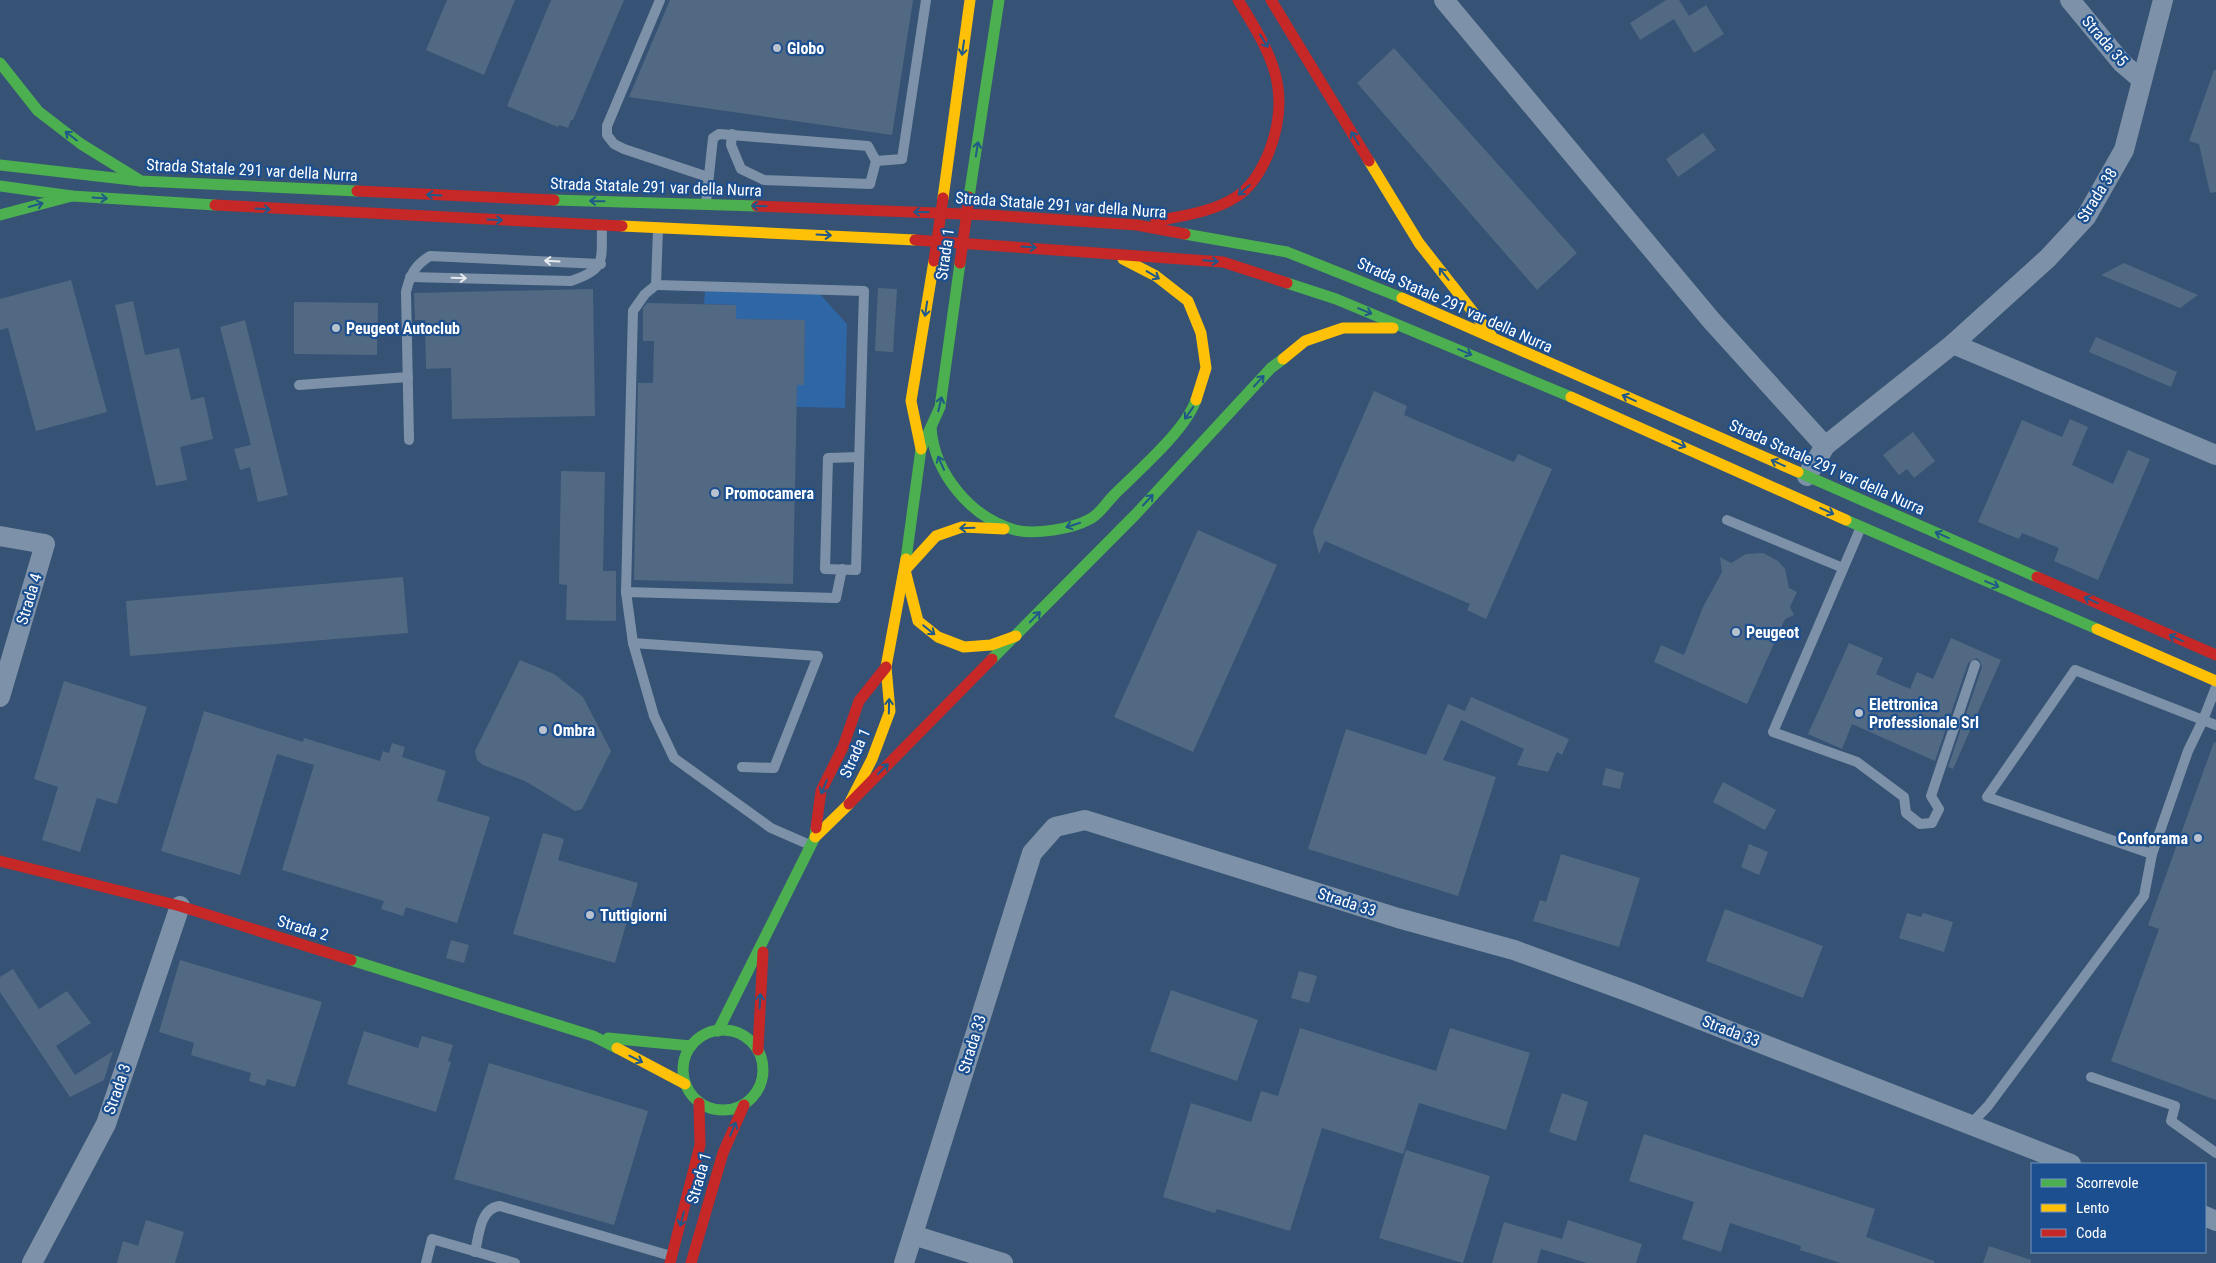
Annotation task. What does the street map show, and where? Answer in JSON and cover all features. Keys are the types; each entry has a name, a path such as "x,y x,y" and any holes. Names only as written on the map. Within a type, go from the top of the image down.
{"main road":[{"name":"Strada 1","path":"921,449 910,401 934,261 970,0"},
{"name":"Strada 1","path":"813,841 849,804 872,759 890,711 886,667 905,570 921,449 940,407 999,0"},
{"path":"1137,225 1193,214 1231,200 1257,179 1277,136 1282,93 1270,50 1238,0"},
{"path":"1271,0 1419,243 1495,340"},
{"path":"0,63 38,111 81,144 141,181"},
{"name":"Strada Statale 291 var della Nurra","path":"0,165 141,181 492,198 978,214 1137,225 1287,252 1428,308 1495,340 2216,655"},
{"path":"0,186 72,196 302,211 867,237 1223,262 1336,299 1420,333 1658,434 1861,527 2216,681"},
{"path":"0,215 72,196"},
{"path":"1016,636 991,645 964,647 938,637 918,620 905,570 936,536 962,527 1053,531 1091,519 1168,441 1193,408 1206,368 1201,333 1188,301 1156,276 1110,253"},
{"path":"849,804 1136,514 1271,368 1304,341 1343,328 1384,327 1420,333"},
{"path":"931,427 932,443 950,483 978,512 1016,530"},
{"name":"Strada 1","path":"718,1031 813,841 822,792 843,747 859,701 886,667"},
{"name":"Strada 2","path":"0,861 180,906 593,1036 685,1084"},
{"name":"Strada 1","path":"758,1050 763,943"},
{"path":"718,1031 736,1032 745,1037 758,1050 763,1065 762,1080 756,1094 744,1105 721,1110 699,1103 685,1084 684,1064 691,1046 703,1036 718,1031"},
{"name":"Strada 2","path":"593,1036 691,1046"},
{"name":"Strada 1","path":"671,1260 700,1145 699,1103"},
{"name":"Strada 1","path":"691,1263 723,1153 744,1105"}],"street":[{"path":"1444,0 1711,320 1825,446"},
{"name":"Strada 35","path":"2070,0 2122,63 2142,80"},
{"name":"Strada 38","path":"1808,476 1825,446 1953,344 2048,258 2086,217 2124,150 2163,0"},
{"path":"1953,344 2216,455"},
{"name":"Strada 4","path":"0,536 45,544 0,697"},
{"name":"Strada 33","path":"904,1263 1032,852 1056,827 1085,820 1398,918 1514,950 1632,992 2068,1163"},
{"name":"Strada 3","path":"32,1263 106,1124 180,906"},
{"path":"912,1235 1004,1263"}],"lane":[{"path":"660,0 607,126 607,135 614,144 624,149 708,177"},
{"path":"876,161 902,158 926,0"},
{"path":"706,204 713,138 719,134 732,134 868,146 876,161 870,184 764,180 741,169 731,145 732,134"},
{"path":"410,277 571,281 591,275 601,264 602,226"},
{"path":"656,285 658,227"},
{"path":"409,440 406,292 410,277 419,263 430,256 601,264"},
{"path":"813,841 771,828 674,758 654,716 633,643 626,592 633,311 645,294 656,285 864,291 856,570 825,569 828,458 859,457"},
{"path":"299,385 408,377"},
{"path":"1727,520 1843,568"},
{"path":"1861,527 1773,732 1857,762 1904,797 1906,813 1920,824 1932,823 1939,809 1931,796 1976,664"},
{"path":"626,592 836,598 842,569"},
{"path":"633,643 818,656 774,768 742,767"},
{"path":"2152,854 1987,797 2075,670 2216,725"},
{"path":"1970,1125 1988,1106 2144,896 2152,854 2188,751 2204,720 2216,687"},
{"path":"2091,1077 2175,1106 2171,1121 2216,1153"},
{"path":"475,1252 486,1212 491,1207 500,1206 671,1260"},
{"path":"426,1263 432,1239 515,1263"}],"shaded area":[{"path":"705,291 819,293 847,324 845,408 796,407 797,385 804,385 805,320 736,319 736,305 704,304"}],"building":[{"path":"447,0 515,0 484,75 426,50"},
{"path":"551,0 624,0 568,128 559,125 558,127 507,106"},
{"name":"Globo","path":"670,0 913,0 892,135 629,97"},
{"path":"1666,0 1679,0 1689,16 1706,5 1724,34 1694,53 1674,19 1640,40 1630,23"},
{"path":"1394,48 1577,253 1537,290 1357,83"},
{"path":"2214,70 2216,70 2216,192 2210,193 2199,144 2189,141"},
{"path":"1703,133 1716,150 1678,177 1666,159"},
{"path":"2124,263 2198,295 2180,308 2101,275"},
{"path":"71,280 107,412 36,431 8,328 0,330 0,299"},
{"path":"878,288 897,289 893,352 875,351"},
{"path":"593,289 595,416 452,419 451,368 426,369 425,320 415,320 414,293"},
{"path":"133,301 145,355 179,348 191,400 204,397 213,439 180,447 187,480 156,486 115,305"},
{"name":"Peugeot Autoclub","path":"294,302 378,303 377,355 294,354"},
{"name":"Promocamera","path":"647,303 736,305 736,319 805,320 804,385 797,385 793,584 634,580 638,383 653,383 654,341 643,341 643,308"},
{"path":"245,320 288,495 258,502 250,467 240,470 234,449 251,445 220,327"},
{"path":"2096,337 2177,372 2171,387 2089,352"},
{"path":"1374,391 1407,406 1404,415 1514,462 1518,454 1552,469 1486,619 1467,610 1470,604 1325,541 1319,554 1313,531"},
{"path":"2070,419 2088,427 2072,465 2113,484 2128,450 2150,459 2098,580 2054,561 2059,548 2022,533 2019,539 1978,522 2022,420 2062,437"},
{"path":"1913,432 1935,461 1914,478 1907,469 1899,475 1883,455"},
{"path":"561,471 605,472 603,571 616,571 616,621 566,620 567,585 559,584"},
{"path":"1198,530 1277,565 1193,752 1114,717"},
{"name":"Peugeot","path":"1763,553 1778,561 1785,569 1789,588 1797,592 1790,607 1794,615 1785,619 1747,704 1654,662 1661,645 1684,655 1703,607 1722,572 1720,557 1731,563 1746,554"},
{"path":"403,577 408,633 130,656 126,601"},
{"path":"1951,638 2001,660 1953,769 1948,767 1982,667 1977,658 1968,663 1935,761 1852,724 1842,749 1808,734 1849,643 1883,658 1876,674 1910,689 1917,672 1933,679"},
{"name":"Ombra","path":"520,660 554,674 583,697 611,751 582,809 575,811 525,781 483,765 477,760 475,751"},
{"path":"64,681 147,707 117,804 97,798 80,852 42,840 58,787 34,779"},
{"path":"1471,697 1569,739 1562,755 1557,752 1548,772 1517,765 1524,749 1461,720 1443,760 1496,777 1458,896 1308,849 1346,729 1426,755 1448,704 1465,711"},
{"path":"204,711 303,742 304,738 380,761 383,751 389,753 392,743 405,747 402,757 446,771 437,801 490,817 457,923 406,907 403,916 381,909 384,901 282,870 314,765 277,754 240,875 161,851"},
{"name":"Conforama","path":"2214,742 2216,743 2216,1100 2111,1061 2159,929 2148,925"},
{"path":"1606,768 1624,773 1620,789 1602,785"},
{"path":"1723,782 1776,810 1765,830 1713,802"},
{"path":"543,833 564,839 558,860 638,883 615,963 513,934"},
{"path":"1749,844 1768,852 1759,875 1741,867"},
{"path":"1561,854 1640,878 1619,947 1533,921 1540,900 1546,902"},
{"path":"1725,909 1823,946 1803,998 1706,961"},
{"path":"1907,913 1921,917 1923,913 1953,922 1944,952 1899,938"},
{"path":"451,940 469,945 464,963 446,958"},
{"path":"180,960 322,1002 295,1087 267,1079 265,1086 249,1081 251,1073 191,1055 194,1043 159,1032"},
{"path":"13,969 39,1009 67,991 91,1023 56,1046 75,1075 113,1051 104,1080 70,1097 0,992 0,977"},
{"path":"1299,971 1317,976 1309,1003 1291,998"},
{"path":"1171,990 1258,1020 1237,1081 1150,1051"},
{"path":"1300,1028 1436,1071 1450,1028 1530,1053 1506,1130 1419,1103 1403,1154 1322,1128 1290,1231 1217,1209 1215,1213 1163,1197 1191,1103 1251,1122 1261,1091 1278,1096"},
{"path":"364,1031 418,1048 422,1036 453,1045 448,1061 451,1062 436,1112 347,1084"},
{"path":"489,1063 648,1111 614,1225 454,1179"},
{"path":"1562,1093 1588,1102 1576,1141 1549,1132"},
{"path":"1644,1134 1875,1209 1866,1237 1934,1261 1934,1263 1841,1263 1800,1250 1801,1246 1730,1223 1721,1252 1682,1239 1694,1202 1629,1181"},
{"path":"1406,1150 1490,1176 1463,1263 1379,1238"},
{"path":"146,1220 184,1232 175,1263 117,1263 123,1241 138,1246"},
{"path":"1568,1220 1642,1244 1636,1263 1587,1263 1541,1249 1537,1263 1492,1263 1504,1222 1562,1239"},
{"path":"1989,1246 2031,1260 2031,1263 1983,1263"}],"traffic: fast":[{"path":"969,197 999,0"},
{"path":"0,63 38,111 81,144 141,181"},
{"path":"0,165 141,181 357,191"},
{"path":"0,186 72,196 215,205"},
{"path":"0,215 72,196"},
{"path":"554,200 757,206"},
{"path":"1185,234 1287,252 1402,298"},
{"path":"906,559 921,449 940,407 960,263"},
{"path":"1287,283 1336,299 1571,397"},
{"path":"992,659 1136,514 1271,368 1283,359"},
{"path":"931,427 939,461 957,491 969,504 983,515 1015,530 1033,532 1053,530 1074,526 1097,515 1114,495 1172,437 1182,425 1196,400"},
{"path":"1798,472 2037,577"},
{"path":"1846,520 2097,629"},
{"path":"718,1031 815,837 816,828"},
{"path":"351,960 593,1036 617,1048"},
{"path":"723,1030 738,1033 751,1042 760,1055 763,1070 760,1085 751,1098 738,1107 723,1110 708,1107 695,1098 686,1085 683,1070 686,1055 695,1042 708,1033 723,1030"},
{"path":"608,1038 691,1046"}],"traffic: slow":[{"path":"943,198 970,0"},
{"path":"1369,161 1419,243 1491,335"},
{"path":"622,226 915,240"},
{"path":"1123,259 1156,276 1188,301 1201,333 1206,368 1196,400"},
{"path":"921,449 911,401 934,261"},
{"path":"1402,298 1798,472"},
{"path":"1283,359 1305,341 1343,328 1393,328"},
{"path":"1571,397 1846,520"},
{"path":"1004,529 962,527 936,536 905,570 918,621 938,637 964,647 991,645 1016,636"},
{"path":"815,837 849,804 872,759 890,711 886,667 906,559"},
{"path":"2097,629 2216,681"},
{"path":"617,1048 685,1084"}],"traffic: jam":[{"path":"1156,221 1207,210 1236,197 1256,177 1269,152 1276,130 1279,110 1275,73 1260,37 1238,0"},
{"path":"1271,0 1369,161"},
{"path":"357,191 554,200"},
{"path":"960,263 969,197"},
{"path":"934,261 943,198"},
{"path":"215,205 622,226"},
{"path":"757,206 988,215 1137,225 1185,234"},
{"path":"915,240 1223,262 1287,283"},
{"path":"2037,577 2216,655"},
{"path":"849,804 992,659"},
{"path":"816,828 821,791 843,747 859,701 886,667"},
{"path":"0,861 180,906 351,960"},
{"path":"758,1050 763,952"},
{"path":"670,1263 700,1145 699,1103"},
{"path":"691,1263 723,1153 744,1105"}],"place":[{"name":"Globo","path":"777,48"},
{"name":"Peugeot Autoclub","path":"336,328"},
{"name":"Promocamera","path":"715,493"},
{"name":"Peugeot","path":"1736,632"},
{"name":"Elettronica Professionale Srl","path":"1859,713"},
{"name":"Ombra","path":"543,730"},
{"name":"Conforama","path":"2198,838"},
{"name":"Tuttigiorni","path":"590,915"}]}
